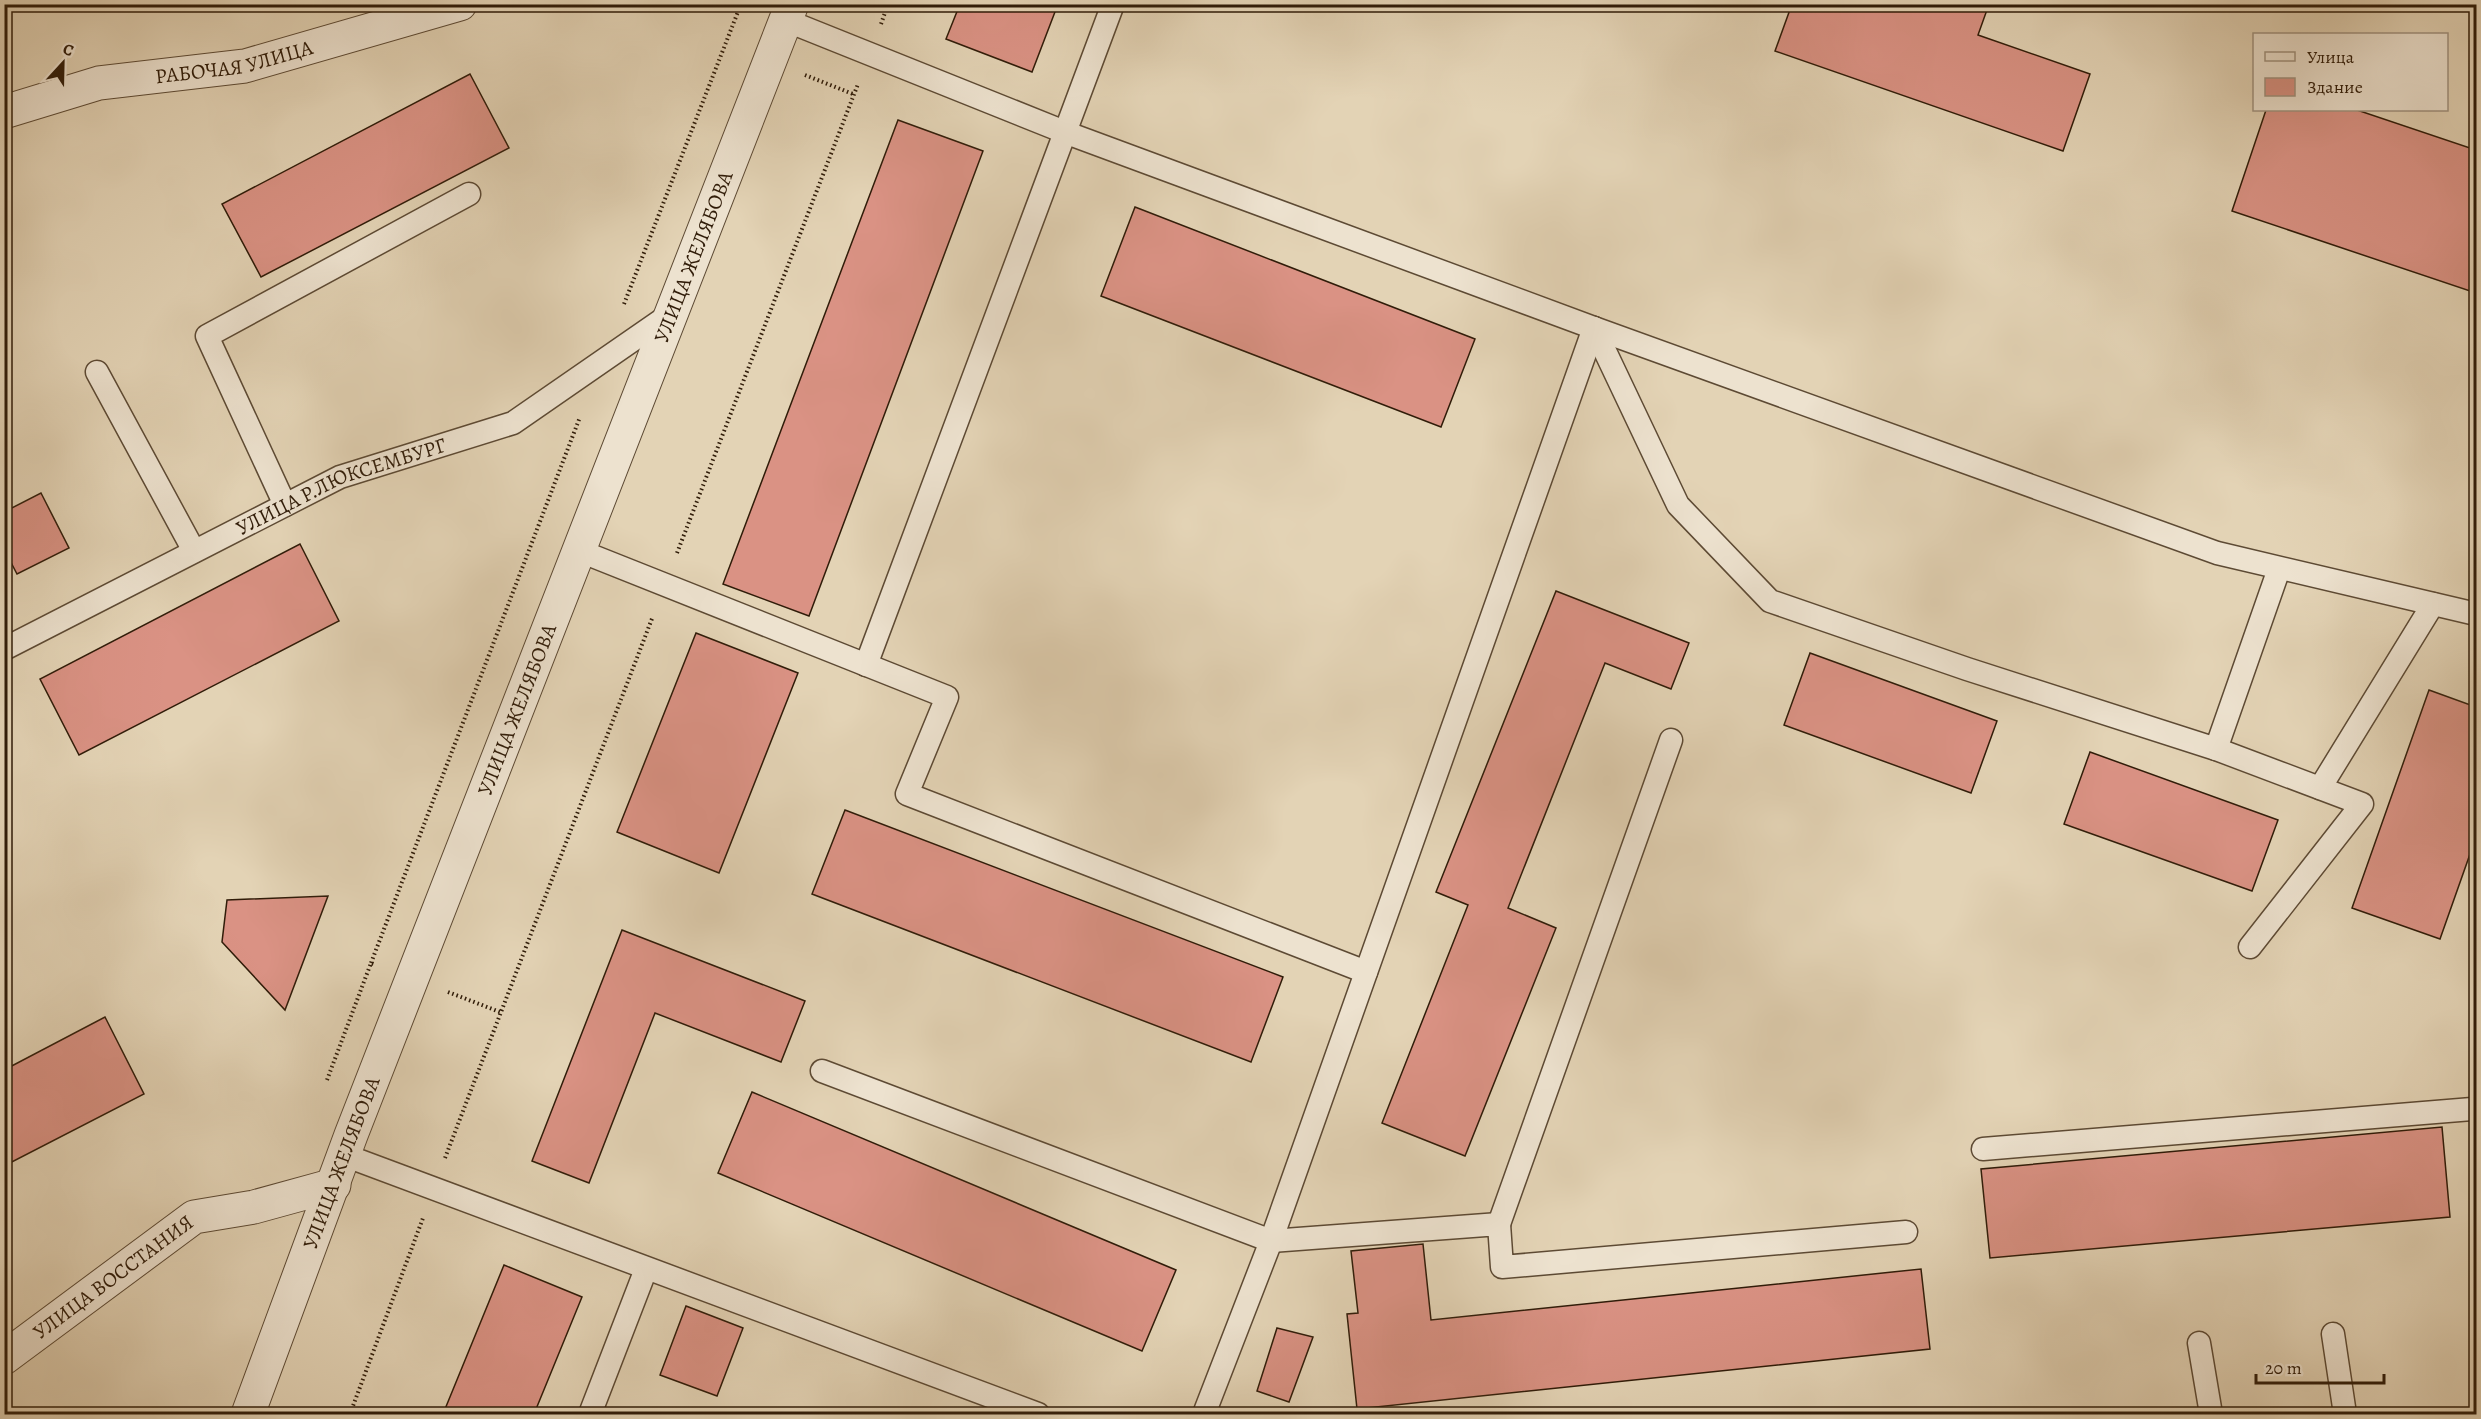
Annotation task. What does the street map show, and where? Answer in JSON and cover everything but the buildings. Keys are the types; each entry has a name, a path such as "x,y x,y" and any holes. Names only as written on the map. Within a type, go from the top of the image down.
{"street":[{"name":"РАБОЧАЯ УЛИЦА","path":"4,112 99,83 245,66 460,4"},
{"name":"УЛИЦА ЖЕЛЯБОВА","path":"248,1414 339,1170 788,12"},
{"name":"УЛИЦА ВОССТАНИЯ","path":"4,1358 194,1217 254,1207 339,1170"}],"lane":[{"path":"866,664 1067,133 1113,4"},
{"path":"788,12 869,54 1067,133 1594,328 2217,554 2476,614"},
{"path":"285,505 207,336 469,194"},
{"name":"УЛИЦА Р.ЛЮКСЕМБУРГ","path":"4,649 340,477 513,423 669,315"},
{"path":"1594,328 1678,505 1770,602 1967,669 2216,749 2362,804 2250,947"},
{"path":"1204,1414 1271,1241 1594,328"},
{"path":"97,372 194,551"},
{"path":"580,551 947,697 907,794 1366,972"},
{"path":"2216,749 2279,569"},
{"path":"2320,788 2433,604"},
{"path":"1671,740 1498,1224 1502,1267 1906,1232"},
{"path":"822,1071 1271,1241 1498,1224"},
{"path":"1983,1149 2475,1108"},
{"path":"339,1170 434,1188 996,1407 1038,1414"},
{"path":"590,1414 646,1269"},
{"path":"2333,1334 2345,1414"},
{"path":"2199,1343 2211,1414"}],"path":[{"path":"623,307 741,4"},
{"path":"350,1414 434,1188 888,4"},
{"path":"371,963 602,362"}]}
